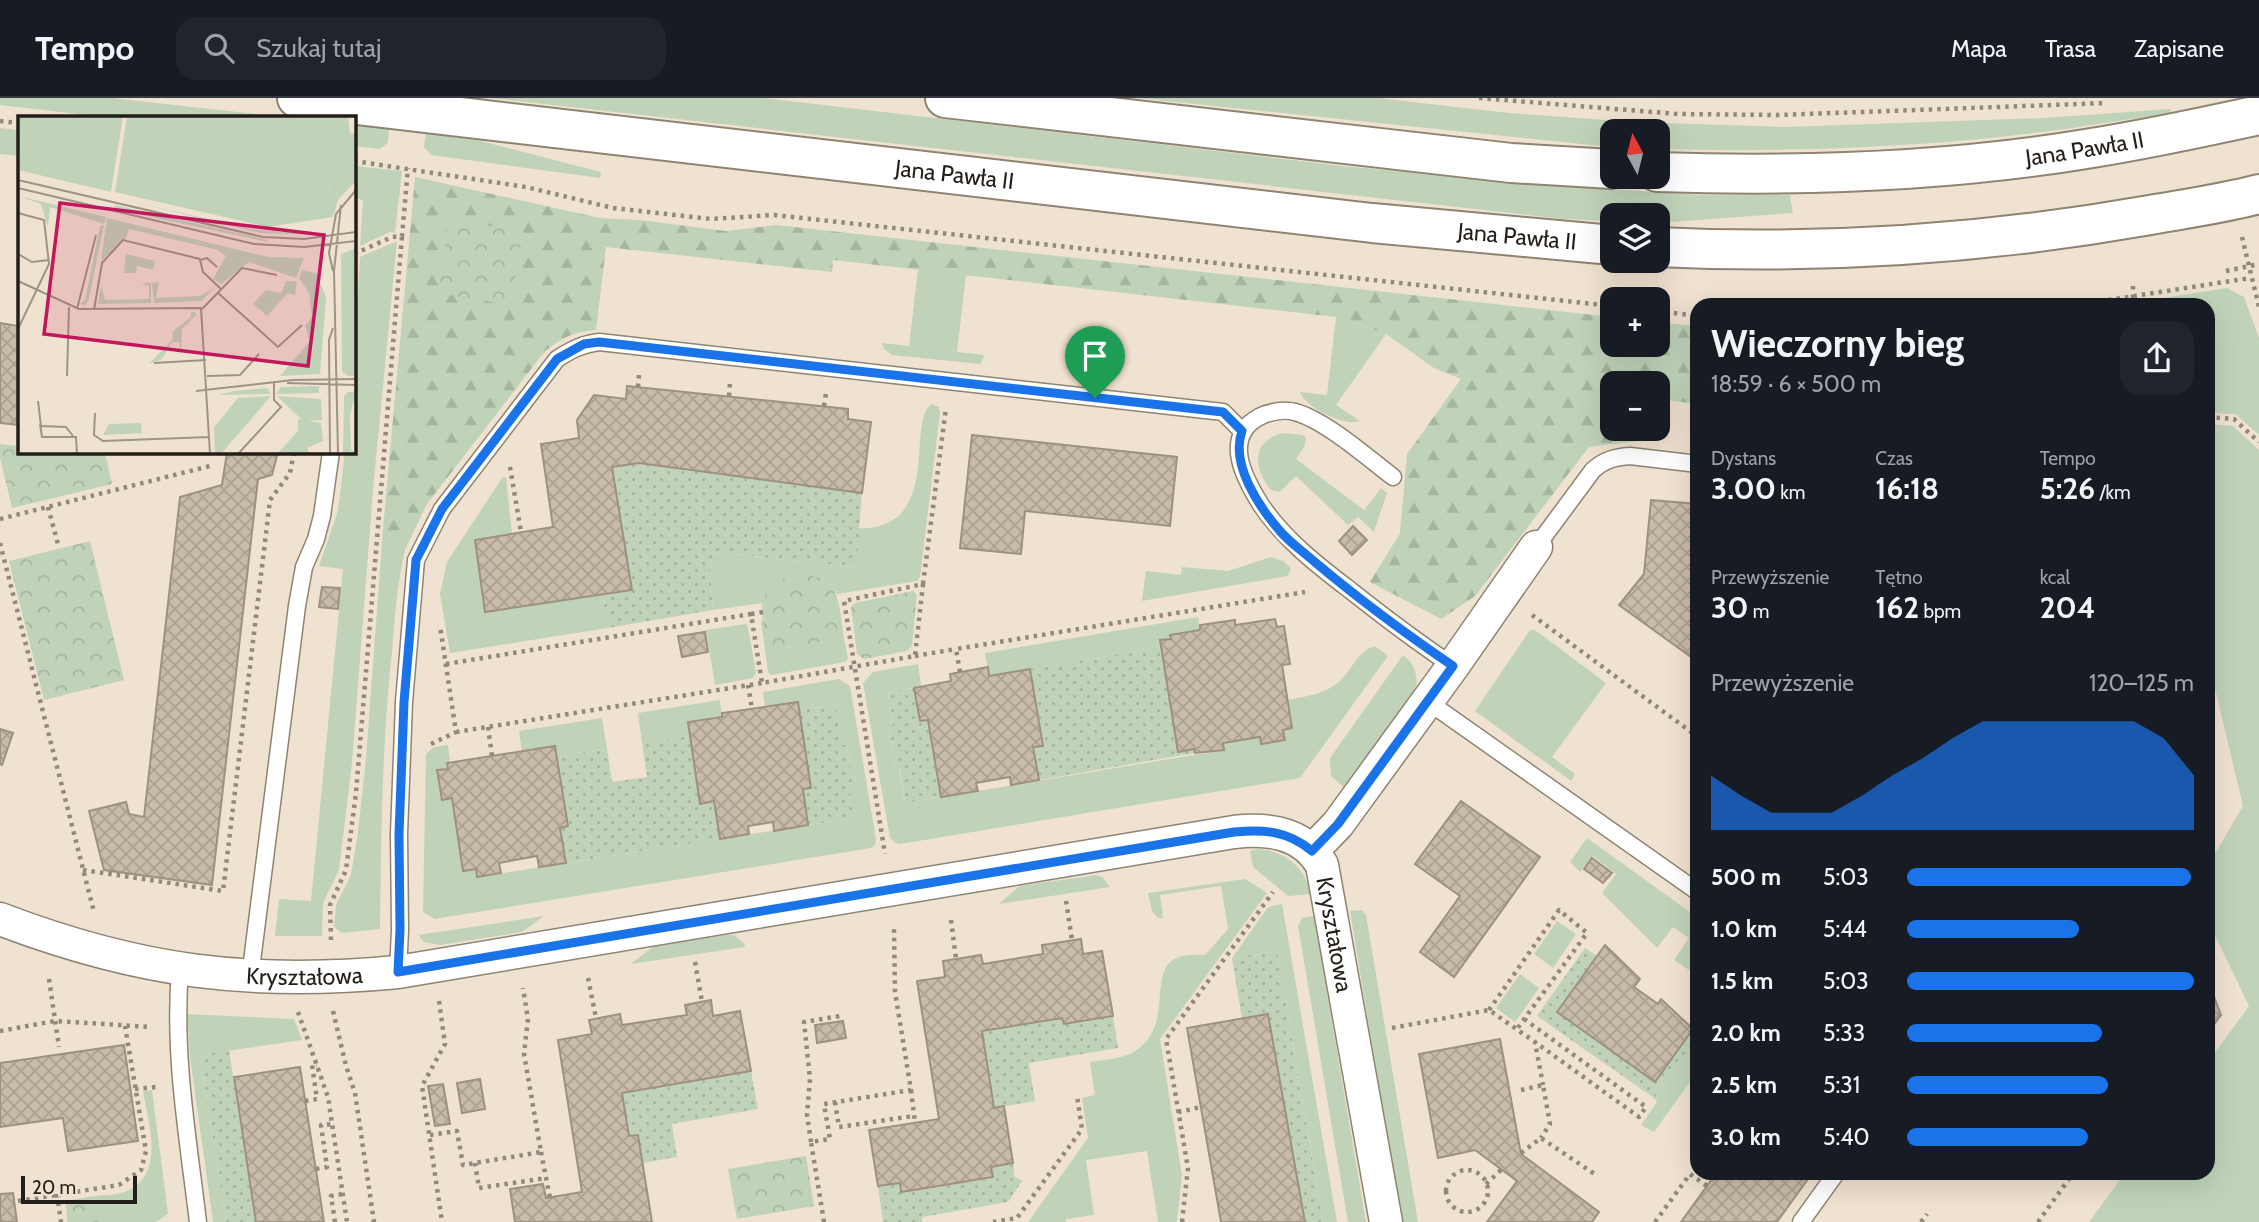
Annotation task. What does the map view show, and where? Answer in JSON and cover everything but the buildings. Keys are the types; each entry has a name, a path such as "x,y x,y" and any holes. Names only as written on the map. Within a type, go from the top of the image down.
{"main road":[{"name":"Jana Pawła II","path":"297,98 1372,223 1600,244"},
{"path":"945,98 1511,163 1600,168"},
{"name":"Jana Pawła II","path":"1670,172 1758,175 1873,171 1984,162 2092,148 2259,116"},
{"path":"1670,247 1777,250 1880,247 1993,238 2106,223 2259,194"}],"street":[{"path":"1312,851 1338,824 1536,547"},
{"name":"Kryształowa","path":"0,919 85,949 180,970 250,977 331,977 398,972 1234,832 1259,830 1283,833 1302,843 1322,864 1386,1222"}],"lane":[{"path":"398,972 404,702 416,560 442,509 557,359 584,344 612,344 1223,412 1242,431"},
{"path":"1393,477 1315,422 1294,412 1269,412 1250,422 1238,441 1242,467 1260,504 1281,532 1399,629 1453,666"},
{"path":"250,977 299,593 304,567 322,516 331,453"},
{"path":"1536,547 1593,470 1602,462 1619,456 1630,456 1690,463"},
{"path":"1427,701 1690,886"},
{"path":"180,970 177,1006 179,1064 198,1222"},
{"path":"1801,1222 1831,1180"}],"path":[{"path":"1479,98 1678,114 1779,116 2120,103"},
{"path":"0,121 18,123"},
{"path":"355,161 526,187 613,208 711,219 787,216 1600,305"},
{"path":"331,941 330,905 346,870 356,793 408,168"},
{"path":"355,254 393,237 402,236"},
{"path":"2225,271 2259,264"},
{"path":"2127,298 2250,278 2259,307"},
{"path":"2133,286 2134,297"},
{"path":"1670,313 1690,315"},
{"path":"915,656 947,400"},
{"path":"2215,418 2234,419 2259,442"},
{"path":"83,870 223,891 270,500 290,474 294,453"},
{"path":"508,455 521,532"},
{"path":"0,519 214,465"},
{"path":"48,507 59,548"},
{"path":"0,544 94,915"},
{"path":"885,854 844,600 923,584"},
{"path":"428,747 456,732 1309,591"},
{"path":"446,664 763,612"},
{"path":"751,614 762,683"},
{"path":"1532,615 1690,731"},
{"path":"440,624 456,732"},
{"path":"956,649 960,672"},
{"path":"748,685 752,709"},
{"path":"488,727 492,757"},
{"path":"1182,1222 1188,1168 1166,1039 1273,892"},
{"path":"1066,901 1072,940"},
{"path":"1392,1028 1489,1010 1559,910 1587,933 1517,1029"},
{"path":"951,920 956,959"},
{"path":"894,929 895,992 915,1122"},
{"path":"695,962 702,1002"},
{"path":"588,978 596,1018"},
{"path":"49,979 59,1047"},
{"path":"523,988 528,1019 524,1054 550,1198"},
{"path":"439,1001 445,1044 422,1086 442,1222"},
{"path":"333,1010 355,1093 374,1222"},
{"path":"1489,1010 1639,1117 1646,1107 1524,1019"},
{"path":"298,1012 328,1097 347,1222"},
{"path":"824,1222 807,1115 810,1079 804,1022 840,1016"},
{"path":"0,1031 55,1021 152,1027"},
{"path":"18,1200 119,1185 141,1170 146,1151 125,1026"},
{"path":"1521,1153 1541,1138 1550,1124 1535,1042"},
{"path":"317,1065 312,1065 317,1099"},
{"path":"1521,1090 1543,1085"},
{"path":"135,1089 157,1087"},
{"path":"811,1142 830,1139 824,1104 911,1090"},
{"path":"993,1222 1017,1218 1082,1129 1077,1096"},
{"path":"305,1101 328,1097"},
{"path":"835,1102 839,1127 914,1116"},
{"path":"1178,1112 1201,1107"},
{"path":"327,1167 321,1125 332,1124"},
{"path":"430,1135 457,1130 463,1165 541,1152"},
{"path":"1541,1138 1597,1175"},
{"path":"475,1163 479,1188 546,1178"},
{"path":"316,1169 339,1166"},
{"path":"1486,1184 1478,1173 1458,1172 1448,1181 1448,1201 1458,1210 1478,1209 1486,1198 1486,1184 1501,1170"},
{"path":"1654,1222 1690,1174"},
{"path":"1698,1180 1707,1186"},
{"path":"2038,1222 2068,1180"},
{"path":"57,1194 61,1222"},
{"path":"335,1222 331,1196 343,1194"},
{"path":"1921,1222 1927,1214"}],"green space":[{"path":"0,98 112,98 273,116 95,116 0,105"},
{"path":"490,98 764,98 1352,167 1600,189 1700,195 1790,195 1793,213 1670,222 1670,203 1600,203 1600,220 1564,219"},
{"path":"1138,98 1378,98 1509,113 1600,120 1600,146"},
{"path":"2170,109 2172,113 1971,140 1814,149 1670,149 1670,123 1785,127 2044,118"},
{"path":"355,125 389,129 388,143 379,149 355,146"},
{"path":"0,128 18,130 18,156 0,154"},
{"path":"426,133 481,141 601,172 600,178 431,155 424,147"},
{"path":"355,166 402,171 395,233 390,232 360,246 363,200 355,198"},
{"path":"415,177 600,218 640,220 726,231 776,225 1600,316 1600,357 1670,357 1670,323 1690,325 1690,403 1670,401 1670,371 1600,371 1600,441 1638,441 1589,447 1475,596 1441,619 1370,582 1400,533 1407,454 1461,379 1434,368 1386,334 1336,317 833,260 832,272 606,247 596,330 569,336 545,351 427,504 405,550 383,529"},
{"path":"449,219 523,232 511,305 437,293"},
{"path":"397,241 373,490 352,763 339,870 323,903 322,936 275,936 279,899 311,901 343,569 319,566 338,511 345,453 355,453 355,345 360,257"},
{"path":"918,269 966,275 957,352 985,355 980,364 892,355 884,349 882,343 909,346"},
{"path":"2227,288 2244,297 2259,338 2259,435 2235,414 2215,413 2215,298 2163,298"},
{"path":"1336,317 1386,334 1336,405 1360,421 1345,421 1326,414 1309,404 1300,392 1327,395"},
{"path":"932,404 939,407 940,413 920,577 917,581 837,594 826,583 809,575 775,586 763,603 713,610 710,573 713,552 855,567 858,528 885,524 901,514 910,499 916,481 925,412"},
{"path":"2215,424 2233,426 2259,450 2259,1222 2089,1222 2120,1180 2215,1180 2215,1053 2249,1006 2215,936 2215,854 2243,806 2215,688"},
{"path":"1284,433 1303,435 1306,438 1305,445 1296,459 1364,510 1381,488 1387,493 1374,532 1358,517 1348,525 1296,476 1280,492 1271,490 1261,473 1258,456 1266,441"},
{"path":"0,444 18,446 18,453 105,453 112,484 12,508 0,458"},
{"path":"639,463 862,493 856,567 713,552 710,573 713,610 608,628 602,594 632,590 612,467"},
{"path":"506,477 512,533 475,540 485,611 602,594 608,628 450,653 440,594 447,562 502,478"},
{"path":"383,529 405,550 397,600 386,721 380,929 342,933 334,927 336,905 351,875 358,832"},
{"path":"90,541 124,680 44,700 9,561"},
{"path":"1271,557 1283,561 1291,568 1288,576 1142,601 1146,571 1181,575 1182,567 1228,571"},
{"path":"802,574 825,581 832,588 839,605 844,638 770,651 762,617 763,600 776,583"},
{"path":"913,591 917,595 912,646 907,651 864,659 857,654 851,607 855,603"},
{"path":"1198,617 1200,630 1170,635 1171,639 1160,641 1161,647 989,676 985,653"},
{"path":"761,621 764,621 770,651 844,638 848,659 845,662 771,675 768,672"},
{"path":"746,624 756,673 753,678 715,685 706,630"},
{"path":"1530,630 1535,630 1606,683 1552,757 1575,774 1571,781 1475,711"},
{"path":"1375,646 1388,656 1300,778 900,844 890,838 863,683 873,672 918,664 921,686 888,693 893,726 889,728 905,803 1224,750 1223,743 1260,737 1261,744 1283,730 1292,728 1288,700 1328,689 1344,677 1364,652"},
{"path":"1161,647 1178,751 1194,749 1195,753 1039,780 1033,747 1043,745 1030,669"},
{"path":"1403,655 1415,670 1416,690 1345,788 1331,776 1330,758"},
{"path":"839,679 850,686 876,839 871,848 435,919 423,912 426,754 434,747 448,745 448,769 437,771 442,800 452,798 463,870 476,869 478,877 854,818 848,785 853,784 847,745 842,746 835,705 799,710 765,707 763,692"},
{"path":"914,688 920,721 928,720 941,797 905,803 900,769 896,769 889,727 893,725 888,692"},
{"path":"720,700 722,717 690,736 642,743 638,713"},
{"path":"835,705 842,745 847,745 853,784 849,785 854,818 808,825 803,789 799,710"},
{"path":"602,718 607,749 557,757 555,746 522,752 519,731"},
{"path":"690,736 701,804 714,801 720,839 566,863 560,828 568,826 557,757 607,749 612,782 647,777 642,743"},
{"path":"1587,838 1690,912 1690,971 1674,960 1689,938 1673,927 1657,948 1602,893 1616,874 1593,856 1580,872 1570,862"},
{"path":"1258,849 1277,853 1292,862 1304,876 1311,894 1288,896 1253,867 1250,851"},
{"path":"1096,875 1102,877 1110,887 999,904 1019,886"},
{"path":"1245,879 1267,893 1160,1039 1182,1175 1177,1222 1158,1222 1147,1151 1086,1160 1094,1215 1066,1219 1066,1222 1028,1222 1088,1138 1082,1098 1095,1095 1090,1062 1127,1055 1146,1042 1154,1029 1163,973 1169,964 1182,956 1205,955 1228,929 1221,886 1160,895 1163,918 1158,918 1152,911 1148,893"},
{"path":"1282,904 1337,1222 1323,1222 1277,951 1232,958 1268,907"},
{"path":"1362,910 1366,915 1418,1222 1401,1222 1350,911"},
{"path":"544,916 522,932 440,945 424,942 418,935"},
{"path":"1314,916 1366,1222 1348,1222 1298,926 1302,918"},
{"path":"1557,921 1576,934 1553,968 1534,954"},
{"path":"734,935 745,947 631,964 654,946"},
{"path":"1585,948 1597,956 1557,1012 1655,1082 1690,1033 1690,1047 1654,1098 1537,1016"},
{"path":"1277,951 1323,1222 1305,1222 1269,1015 1242,1019 1232,958"},
{"path":"1520,974 1539,988 1515,1022 1496,1008"},
{"path":"187,1014 294,1019 302,1040 200,1055 226,1222 213,1222 190,1057"},
{"path":"1113,1016 1118,1048 1029,1063 1035,1101 994,1108 982,1031 1062,1018 1064,1024"},
{"path":"1690,1047 1690,1082 1654,1132 1641,1125 1657,1102 1654,1098"},
{"path":"229,1050 256,1222 226,1222 200,1055"},
{"path":"751,1071 758,1109 672,1124 677,1157 643,1163 638,1135 629,1136 622,1093"},
{"path":"152,1090 168,1214 156,1222 99,1222 95,1196 127,1191 147,1173 152,1146 143,1091"},
{"path":"806,1156 814,1206 737,1219 728,1169"},
{"path":"1013,1163 1014,1176 1022,1181 1008,1202 922,1217 922,1222 883,1222 878,1186 900,1183 902,1192 992,1178 991,1167"},
{"path":"95,1196 99,1222 67,1222 66,1203"}],"route":[{"path":"599,342 1095,398 1223,412 1242,431 1238,441 1242,467 1260,504 1281,532 1399,629 1453,666 1338,824 1312,851 1283,833 1259,830 1234,832 398,972 404,702 416,560 442,509 557,359 584,344 599,342"}]}
